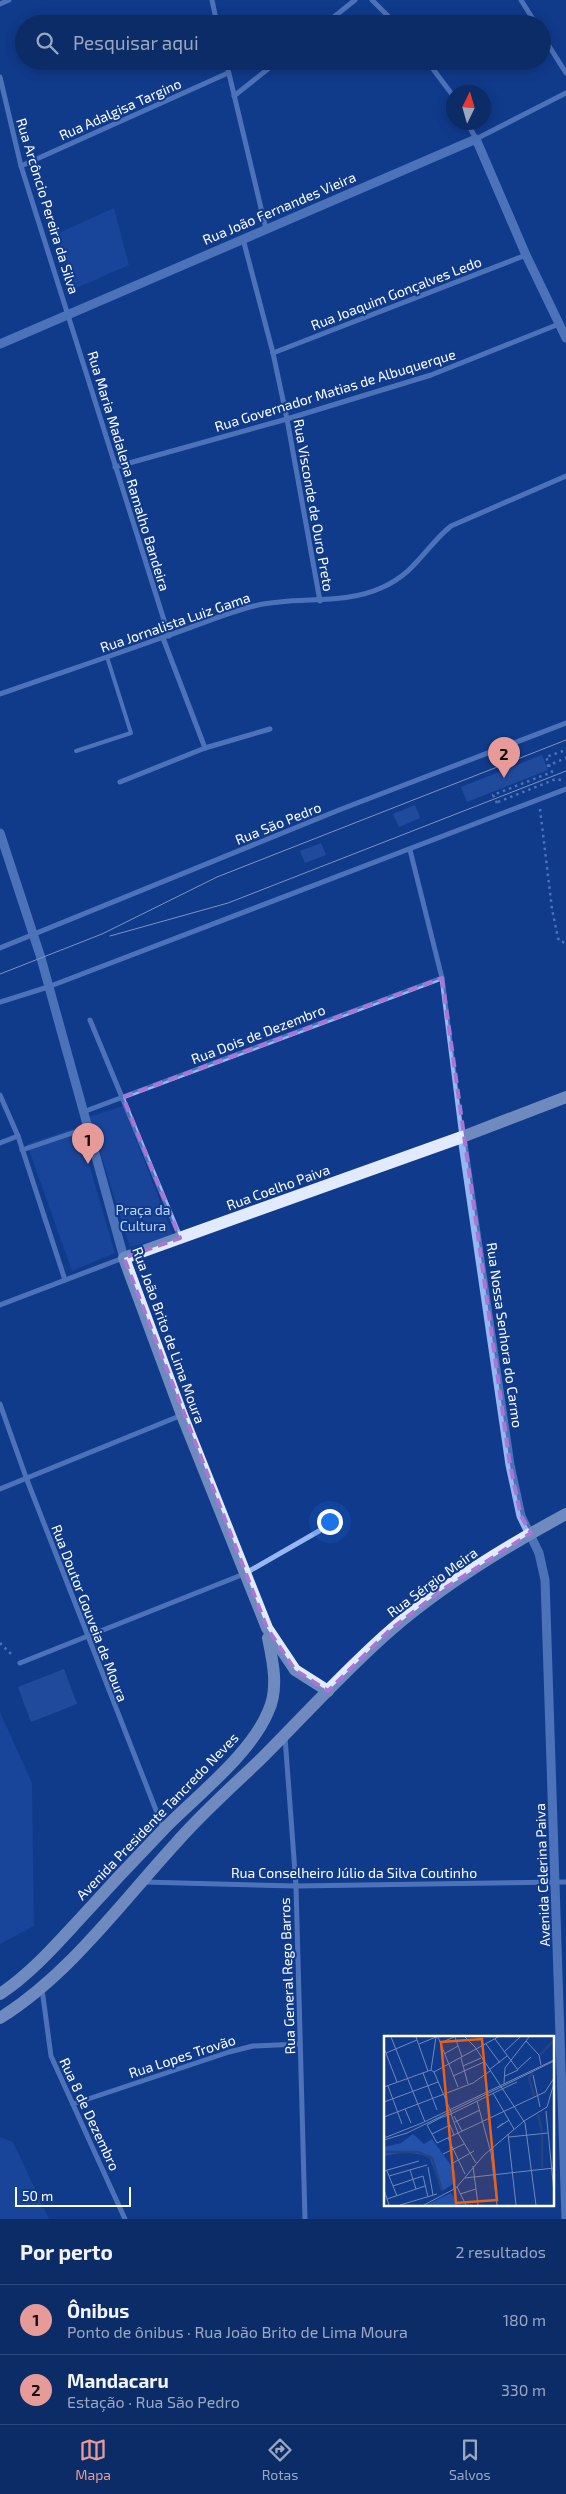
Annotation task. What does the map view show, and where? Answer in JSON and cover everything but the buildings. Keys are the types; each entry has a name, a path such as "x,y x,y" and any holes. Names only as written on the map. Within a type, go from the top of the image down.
{"main road":[{"name":"Rua Coelho Paiva","path":"124,1258 462,1137 566,1097"},
{"name":"Rua João Brito de Lima Moura","path":"124,1258 182,1415 266,1628"},
{"name":"Rua Sérgio Meira","path":"328,1691 390,1630 442,1590 531,1533 566,1514"},
{"path":"0,2018 19,2006 41,1986 143,1882 176,1842 328,1691 295,1670 266,1628"},
{"name":"Avenida Presidente Tancredo Neves","path":"0,1994 51,1950 163,1830 234,1760 259,1729 269,1711 274,1677 266,1628"}],"street":[{"path":"0,4 9,0"},
{"path":"212,0 215,15"},
{"path":"336,15 355,0"},
{"path":"372,0 387,15"},
{"path":"521,0 530,15"},
{"path":"551,49 566,73"},
{"path":"228,70 266,229"},
{"path":"234,96 267,70"},
{"path":"434,70 446,86"},
{"name":"Rua Adalgisa Targino","path":"21,166 228,73"},
{"name":"Rua Arcôncio Pereira da Silva","path":"0,76 21,166 69,313"},
{"name":"Rua João Fernandes Vieira","path":"0,344 476,139 566,93"},
{"path":"471,130 526,255 566,338"},
{"name":"Rua Visconde de Ouro Preto","path":"243,239 273,353 320,601"},
{"name":"Rua Joaquim Gonçalves Ledo","path":"273,353 526,255"},
{"name":"Rua Maria Madalena Ramalho Bandeira","path":"69,313 115,467 169,636"},
{"name":"Rua Governador Matias de Albuquerque","path":"115,467 287,419 431,375 559,324"},
{"name":"Rua Jornalista Luiz Gama","path":"0,694 227,614 256,606 301,599 320,601 354,596 380,588 402,576 417,564 441,534 451,526 566,476"},
{"path":"163,638 205,748"},
{"name":"Rua São Pedro","path":"0,948 348,807 566,722"},
{"path":"120,782 205,748 270,729"},
{"path":"0,1002 48,987 566,789"},
{"name":"Rua João Brito de Lima Moura","path":"0,833 41,958 124,1258"},
{"path":"410,850 442,978 462,1137"},
{"name":"Rua Dois de Dezembro","path":"83,1112 442,978"},
{"path":"90,1020 180,1238"},
{"path":"0,1095 18,1136 65,1280"},
{"path":"22,1150 87,1128"},
{"path":"0,1143 18,1136"},
{"name":"Rua Nossa Senhora do Carmo","path":"462,1137 510,1464 521,1516 531,1533"},
{"name":"Rua Coelho Paiva","path":"0,1305 124,1258"},
{"name":"Rua Doutor Gouveia de Moura","path":"0,1404 27,1480 163,1830"},
{"path":"0,1489 27,1480 182,1415"},
{"path":"20,1663 88,1634 244,1574 319,1531"},
{"name":"Avenida Celerina Paiva","path":"531,1533 540,1553 545,1580 561,1882 566,2219"},
{"name":"Rua General Rego Barros","path":"285,1733 296,1886 305,2219"},
{"name":"Rua Conselheiro Júlio da Silva Coutinho","path":"143,1882 296,1886 561,1882"},
{"name":"Rua 8 de Dezembro","path":"41,1986 51,2056 125,2219"},
{"name":"Rua Lopes Trovão","path":"73,2104 229,2052 253,2046 300,2044"}],"lane":[{"path":"76,751 131,733 107,657"}],"path":[{"path":"556,779 496,803 493,795 552,772 546,758 566,750"},
{"path":"547,766 566,758"},
{"path":"538,800 552,910 559,942 566,943"},
{"path":"0,1643 20,1663"}],"highlighted area":[{"path":"442,978 510,1465 521,1516 531,1533 442,1590 390,1630 328,1691 295,1670 267,1628 124,1258 180,1238 123,1097"}],"green space":[{"path":"114,208 129,265 72,290 54,235"},
{"name":"Praça da Cultura","path":"123,1106 173,1235 130,1247 89,1117"},
{"name":"Praça da Cultura","path":"78,1127 115,1253 72,1271 27,1144"},
{"path":"0,1712 32,1783 34,1926 0,1944"},
{"path":"0,2137 13,2142 49,2219 0,2219"}],"tram line":[{"path":"0,974 102,934 217,877 566,740"},
{"path":"110,936 228,903 566,771"}],"place":[{"name":"Mandacaru","path":"504,778"},
{"name":"Ônibus","path":"88,1164"}]}
